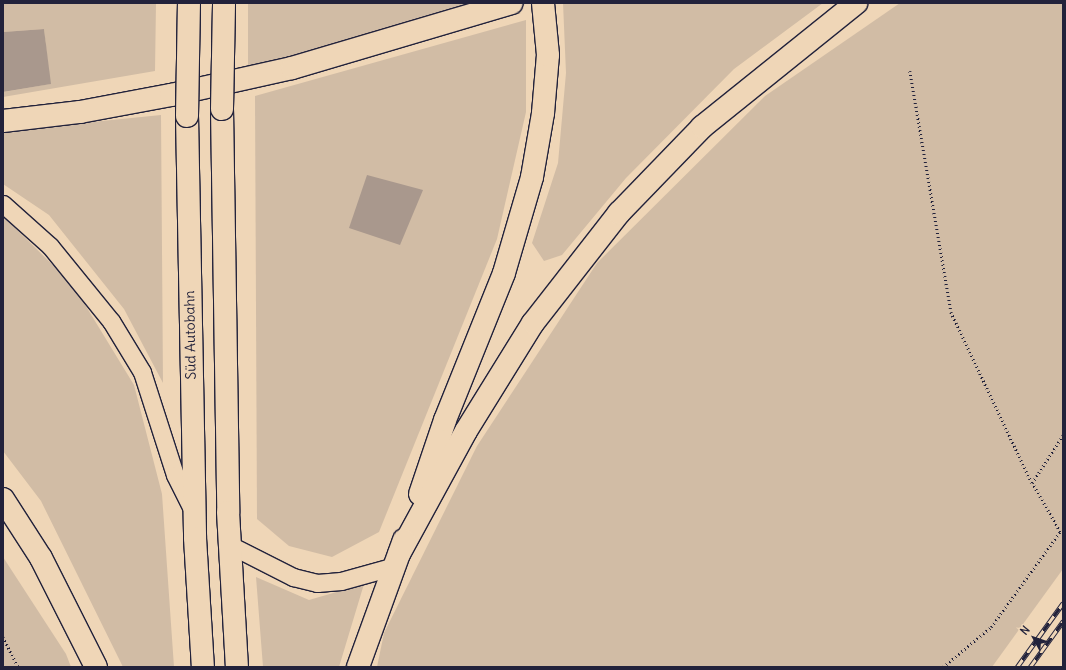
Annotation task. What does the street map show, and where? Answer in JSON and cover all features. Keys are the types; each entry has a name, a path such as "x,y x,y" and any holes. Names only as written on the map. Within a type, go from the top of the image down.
{"highway":[{"name":"Süd Autobahn","path":"189,3 187,116 194,513 203,667"},
{"path":"224,3 222,109 223,309 230,545 237,667"},
{"path":"3,120 80,112 171,95 292,68 512,3"},
{"path":"358,667 397,560 445,420 504,273 532,177 543,113 548,55 543,3"},
{"path":"397,560 466,431 533,323 619,213 702,127 856,3"},
{"path":"3,499 41,558 96,667"}],"lane":[{"path":"3,204 50,246 111,321 142,372 175,475 194,513"},
{"path":"230,545 293,577 317,583 342,581 397,560"}],"path":[{"path":"910,71 951,312 1032,483 1060,532 991,627 944,667"},
{"path":"1032,483 1063,435"},
{"path":"3,636 18,667"}],"shaded area":[{"path":"3,3 156,3 155,71 3,97 3,89 4,92 50,84 44,29 3,32"},
{"path":"248,3 476,3 391,32 248,68"},
{"path":"563,3 823,3 734,69 626,178 562,255 544,261 532,243 558,163 566,73"},
{"path":"900,3 1063,3 1063,569 992,667 377,667 384,633 477,446 597,263 765,96"},
{"path":"526,20 526,112 497,239 379,532 332,557 289,546 257,519 255,96"},
{"path":"44,29 51,84 3,92 3,32"},
{"path":"161,115 163,383 124,309 49,215 3,184 3,131"},
{"path":"367,175 423,190 400,245 349,228"},
{"path":"3,216 73,285 134,385 162,494 174,667 123,667 41,501 3,451"},
{"path":"3,557 66,654 71,667 3,667"},
{"path":"256,577 309,600 364,584 339,667 263,667"}],"railway":[{"path":"1017,667 1063,603"},
{"path":"1030,667 1063,621"}]}
